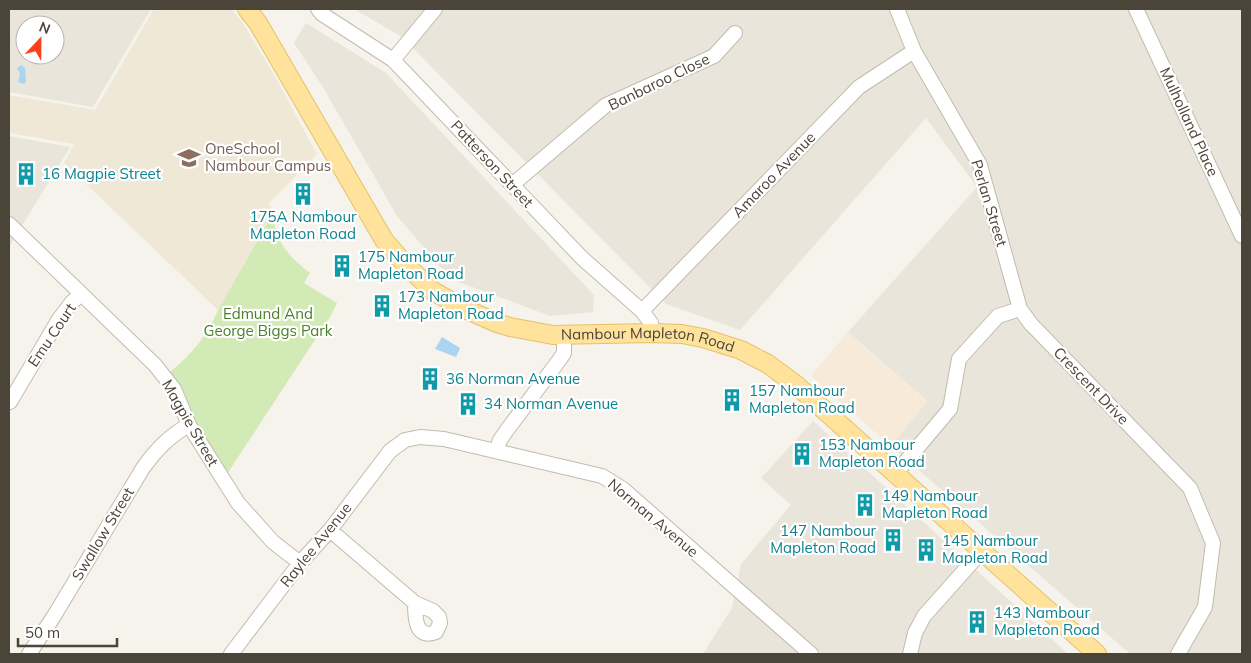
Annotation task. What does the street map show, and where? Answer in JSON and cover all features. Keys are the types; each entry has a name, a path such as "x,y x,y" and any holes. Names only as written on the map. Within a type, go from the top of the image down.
{"main road":[{"name":"Nambour Mapleton Road","path":"247,9 258,23 384,240 404,263 434,291 473,313 510,327 564,335 682,334 703,338 741,350 756,357 795,384 1097,654"}],"street":[{"name":"Patterson Street","path":"318,9 322,14 393,60 582,258 642,311 652,323 652,333"},
{"path":"393,60 435,9"},
{"name":"Perlan Street","path":"897,9 914,51 980,165 1020,309"},
{"name":"Mulholland Place","path":"1136,9 1242,236"},
{"name":"Banbaroo Close","path":"512,185 606,105 714,56 735,33"},
{"name":"Amaroo Avenue","path":"642,311 859,87 914,51"},
{"name":"Magpie Street","path":"9,224 154,365 174,389 190,425 238,503 273,542 300,563"},
{"name":"Emu Court","path":"10,402 59,319 80,295"},
{"path":"896,474 950,409 959,359 998,316 1020,309"},
{"name":"Crescent Drive","path":"1020,309 1031,324 1190,488 1212,543 1205,607 1178,654"},
{"path":"496,451 506,430 560,359 564,346 564,335"},
{"name":"Swallow Street","path":"29,654 143,468 166,440 190,425"},
{"name":"Norman Avenue","path":"405,440 431,437 602,476 612,481 811,654"},
{"name":"Raylee Avenue","path":"231,654 300,563 330,530 390,452 405,440"},
{"path":"330,530 415,603"},
{"path":"910,654 916,632 924,616 981,552"}],"shaded area":[{"path":"9,9 151,9 93,107 9,92"},
{"name":"OneSchool Nambour Campus","path":"154,9 231,9 242,22 277,80 317,154 269,203 272,215 218,310 64,163 74,144 9,133 9,95 95,110"},
{"path":"354,9 1242,9 1242,654 1130,654 891,446 927,401 848,332 977,187 926,118 740,330 666,304 402,37"},
{"path":"306,23 386,73 594,295 593,312 550,316 451,279 397,216 324,89 294,43"},
{"path":"9,136 70,147 9,247"},
{"path":"848,332 927,402 891,446 811,376"},
{"path":"813,421 1068,654 703,654 732,608 741,564 791,505 761,478"}],"green space":[{"name":"Edmund And George Biggs Park","path":"272,215 277,234 285,248 310,273 304,283 337,303 330,317 223,480 164,377 181,363 208,330"}],"water":[{"path":"21,65 25,68 26,82 24,84 18,82 20,74 17,68"},
{"path":"442,337 460,348 456,357 435,349"}],"place":[{"name":"OneSchool Nambour Campus","path":"189,158"},
{"name":"16 Magpie Street","path":"26,174"},
{"name":"175A Nambour Mapleton Road","path":"303,194"},
{"name":"175 Nambour Mapleton Road","path":"342,266"},
{"name":"173 Nambour Mapleton Road","path":"382,306"},
{"name":"36 Norman Avenue","path":"430,379"},
{"name":"157 Nambour Mapleton Road","path":"732,400"},
{"name":"34 Norman Avenue","path":"468,404"},
{"name":"153 Nambour Mapleton Road","path":"802,454"},
{"name":"149 Nambour Mapleton Road","path":"865,505"},
{"name":"147 Nambour Mapleton Road","path":"893,540"},
{"name":"145 Nambour Mapleton Road","path":"926,550"},
{"name":"143 Nambour Mapleton Road","path":"977,622"}]}
